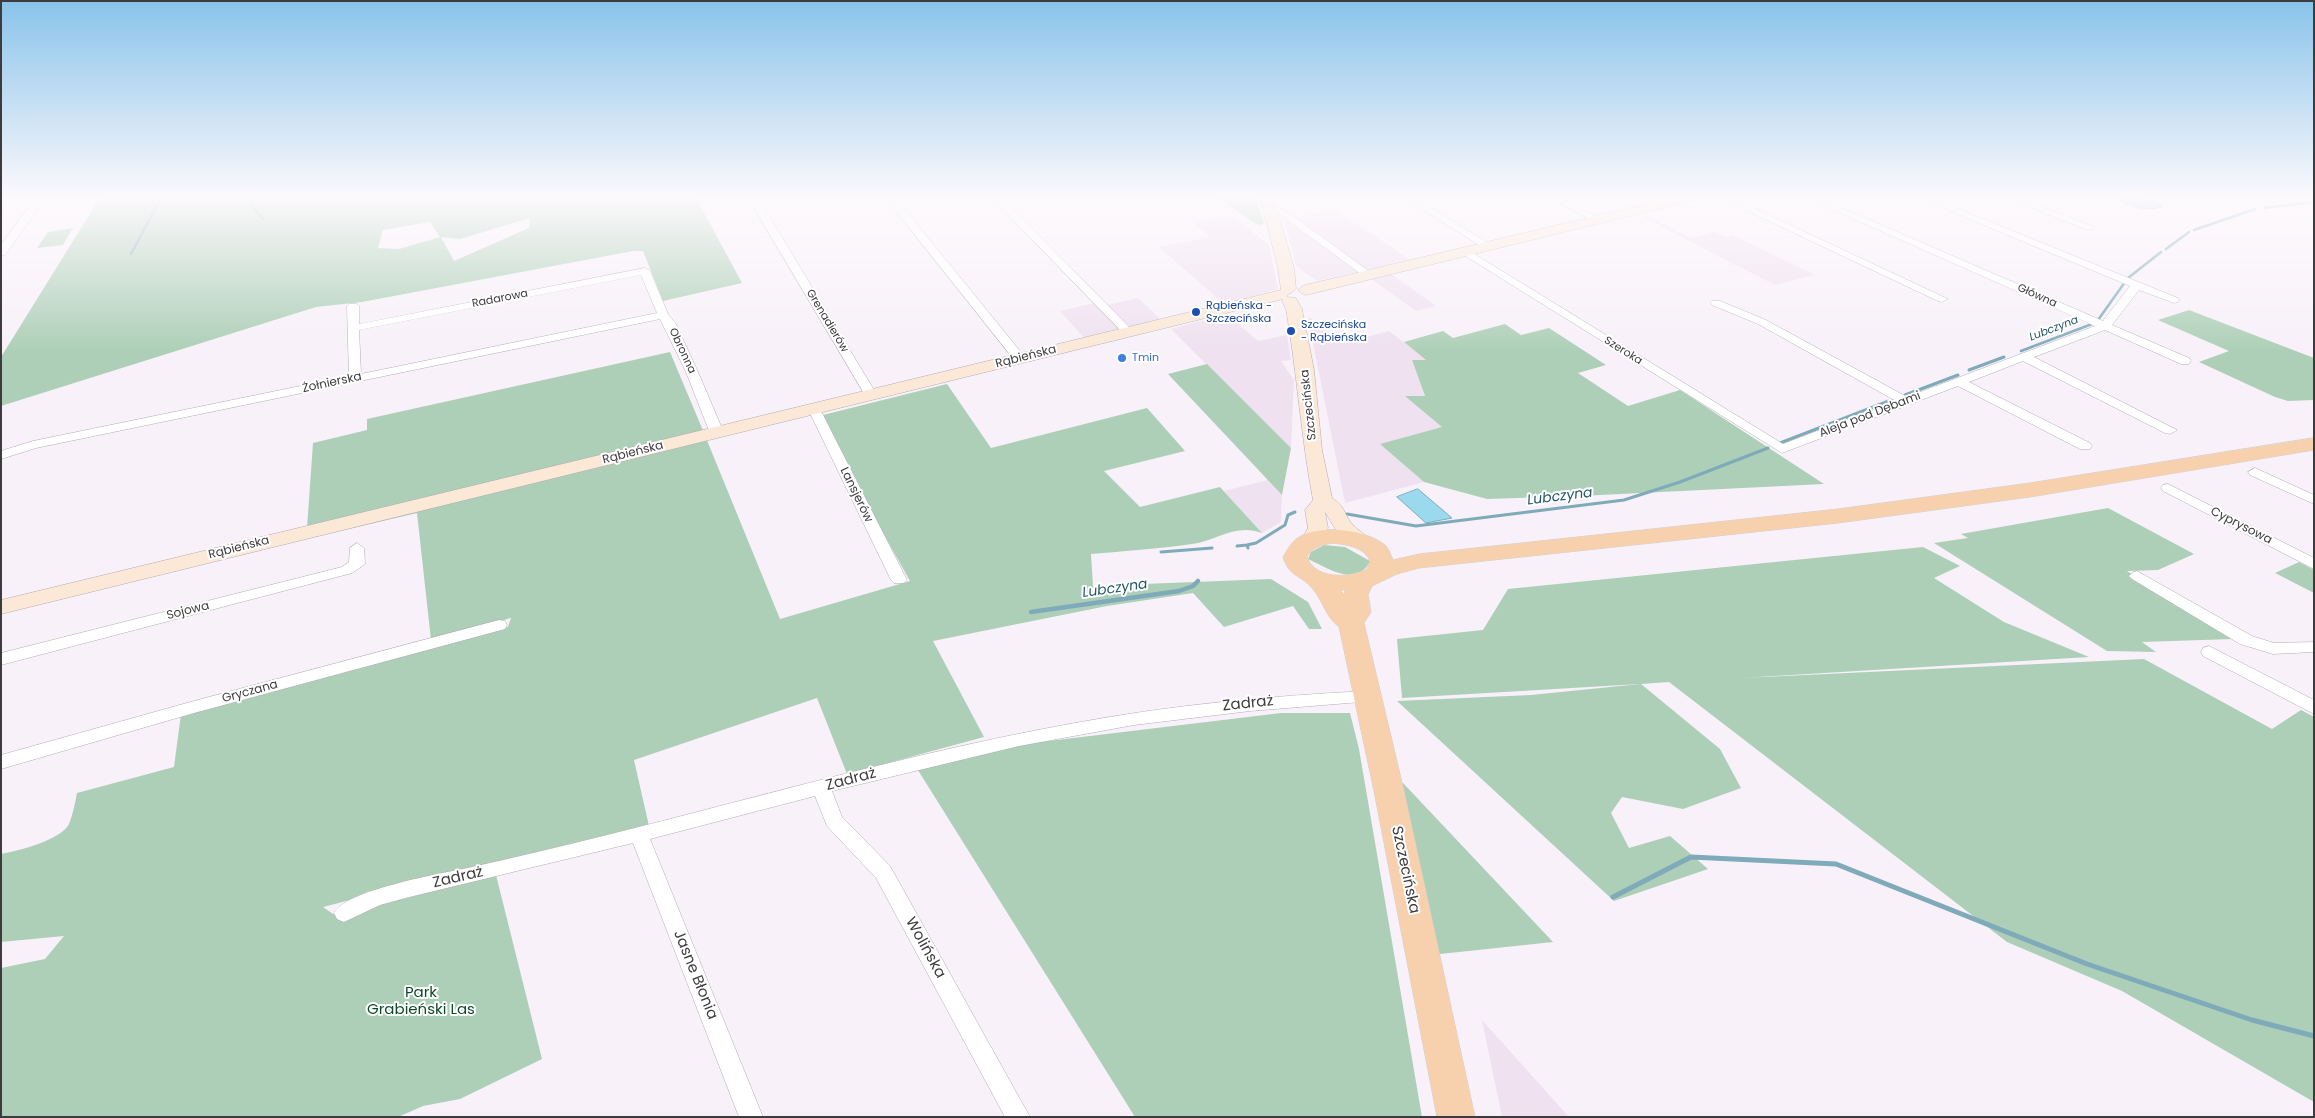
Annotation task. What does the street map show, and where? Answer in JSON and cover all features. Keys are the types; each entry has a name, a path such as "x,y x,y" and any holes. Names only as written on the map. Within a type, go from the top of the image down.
{"main road":[{"path":"2314,433 2016,480 1837,504 1410,548 1388,547 1361,541 1327,537 1311,540 1300,548 1296,552 1295,561 1305,572 1319,580 1338,583 1370,577 1419,561 1749,527 1940,503 2314,444"},
{"path":"1361,541 1382,558 1383,562 1370,577"},
{"name":"Szczecińska","path":"1350,623 1358,612 1355,599 1356,590 1370,577"},
{"name":"Szczecińska","path":"1319,580 1332,596 1338,614 1350,623 1388,791 1456,1117"}],"street":[{"name":"Grenadierów","path":"783,248 871,395"},
{"path":"931,248 1020,359"},
{"path":"1046,248 1129,333"},
{"name":"Szczecińska","path":"1282,248 1296,294 1313,450 1323,501 1315,510 1318,528 1311,540"},
{"path":"1332,248 1369,275"},
{"name":"Rąbieńska","path":"1,606 1479,248"},
{"path":"1833,248 1942,299"},
{"name":"Główna","path":"1927,248 2185,361"},
{"path":"2047,248 2174,300"},
{"name":"Szeroka","path":"1464,252 1782,450"},
{"name":"Obronna","path":"645,271 663,315 670,324 692,372 717,432"},
{"name":"Radarowa","path":"354,328 645,271"},
{"path":"2105,326 2137,285"},
{"path":"1716,303 1762,322 1905,401"},
{"path":"353,306 355,379"},
{"name":"Żołnierska","path":"1,455 33,445 663,315"},
{"name":"Aleja pod Dębami","path":"1782,450 2022,356 2105,326"},
{"path":"2022,356 2170,430"},
{"path":"1958,381 2086,446"},
{"name":"Lansjerów","path":"814,409 899,580"},
{"path":"2255,472 2314,500"},
{"name":"Cyprysowa","path":"2168,488 2314,564"},
{"path":"1323,501 1335,509 1343,527 1361,541"},
{"name":"Sojowa","path":"1,659 347,570 357,564 357,548"},
{"path":"2137,576 2246,640 2273,649 2314,647"},
{"name":"Gryczana","path":"1,762 194,707 499,625"},
{"path":"2209,652 2314,708"},
{"name":"Zadraż","path":"344,913 368,901 427,885 964,752 1097,726 1232,706 1313,698 1367,697"},
{"name":"Wolińska","path":"821,788 834,821 883,872 1018,1117"},
{"name":"Jasne Błonia","path":"639,834 751,1117"}],"shaded area":[{"path":"1160,248 1270,248 1278,289 1224,304"},
{"path":"1291,248 1328,248 1359,271 1317,281 1296,266"},
{"path":"1335,248 1393,248 1409,259 1365,270"},
{"path":"1703,248 1759,248 1815,275 1775,285"},
{"path":"1391,274 1436,306 1416,311 1371,279"},
{"path":"1138,298 1160,319 1129,327 1107,305"},
{"path":"1095,303 1120,329 1084,338 1060,311"},
{"path":"1227,314 1258,341 1287,335 1291,360 1281,361 1294,380 1291,448 1171,329"},
{"path":"1308,318 1311,318 1342,343 1389,331 1427,360 1412,360 1425,397 1406,396 1443,427 1381,444 1424,482 1345,503"},
{"path":"1268,480 1282,495 1281,522 1262,533 1224,491"},
{"path":"1482,1020 1569,1117 1502,1117"}],"green space":[{"path":"69,248 447,248 454,261 483,248 723,248 742,283 663,301 643,251 633,251 362,302 316,307 1,406 1,357"},
{"path":"2189,310 2314,358 2314,400 2288,401 2275,397 2199,362 2229,351 2158,320"},
{"path":"1505,324 1521,335 1549,328 1606,365 1578,373 1628,406 1680,390 1824,484 1487,499 1424,482 1380,444 1442,427 1405,396 1425,396 1412,360 1426,360 1404,342 1443,331 1453,338"},
{"path":"670,352 704,433 307,528 313,443 367,430 367,419"},
{"path":"1207,364 1291,448 1282,495 1168,374"},
{"name":"Park Grabieński Las","path":"947,384 991,448 1147,408 1185,451 1104,471 1140,507 1220,487 1262,533 1243,530 1192,544 1091,554 1093,586 1271,579 1308,602 1322,629 1309,629 1293,606 1224,627 1193,593 1107,606 933,641 984,737 847,774 817,698 634,760 649,826 367,892 350,900 323,907 333,914 360,910 496,875 542,1059 460,1099 423,1106 398,1117 1,1117 1,968 45,959 64,936 1,942 1,854 38,844 64,830 69,824 77,793 174,767 181,714 508,627 511,618 431,640 417,513 306,539 306,535 706,438 780,619 910,581 855,483 823,415"},
{"path":"2108,508 2194,554 2158,570 2127,571 2233,639 2142,642 2156,652 2107,651 1934,543 1968,538 1961,534"},
{"path":"1324,545 1345,547 1370,561 1357,574 1349,575 1332,571 1308,559 1311,552"},
{"path":"1923,547 1960,566 1934,578 2004,622 2089,657 1741,678 2144,659 2272,729 2301,710 2314,717 2314,1102 2122,991 2007,942 1669,682 1641,684 1720,749 1741,788 1683,809 1622,797 1611,813 1629,848 1670,836 1708,869 1614,901 1397,701 1531,695 1640,684 1402,698 1397,639 1483,630 1508,589"},
{"path":"2299,562 2314,570 2314,593 2275,573"},
{"path":"1281,713 1350,713 1359,749 1422,1117 1135,1117 916,767 1007,746"},
{"path":"1403,783 1553,942 1440,954 1432,947 1396,784"}],"water":[{"path":"1418,489 1452,518 1426,523 1397,497"}],"waterway":[{"path":"131,254 134,248"},
{"name":"Lubczyna","path":"2128,278 2161,252"},
{"name":"Lubczyna","path":"2098,320 2125,282"},
{"name":"Lubczyna","path":"2021,351 2092,324"},
{"name":"Lubczyna","path":"1969,370 2004,357"},
{"name":"Lubczyna","path":"1905,395 1958,375"},
{"name":"Lubczyna","path":"1780,443 1894,399"},
{"name":"Lubczyna","path":"1347,514 1416,526 1624,500 1680,482 1768,448"},
{"name":"Lubczyna","path":"1247,545 1256,543 1285,525 1288,515 1295,512"},
{"path":"1237,546 1247,545"},
{"path":"1161,552 1212,548"},
{"name":"Lubczyna","path":"1031,612 1179,591 1193,586 1198,581"},
{"path":"1613,897 1691,857 1836,864 2087,964 2252,1020 2314,1036"}],"place":[{"name":"Rąbieńska - Szczecińska","path":"1196,312"},
{"name":"Szczecińska - Rąbieńska","path":"1291,331"},
{"name":"Tmin","path":"1122,358"}]}
